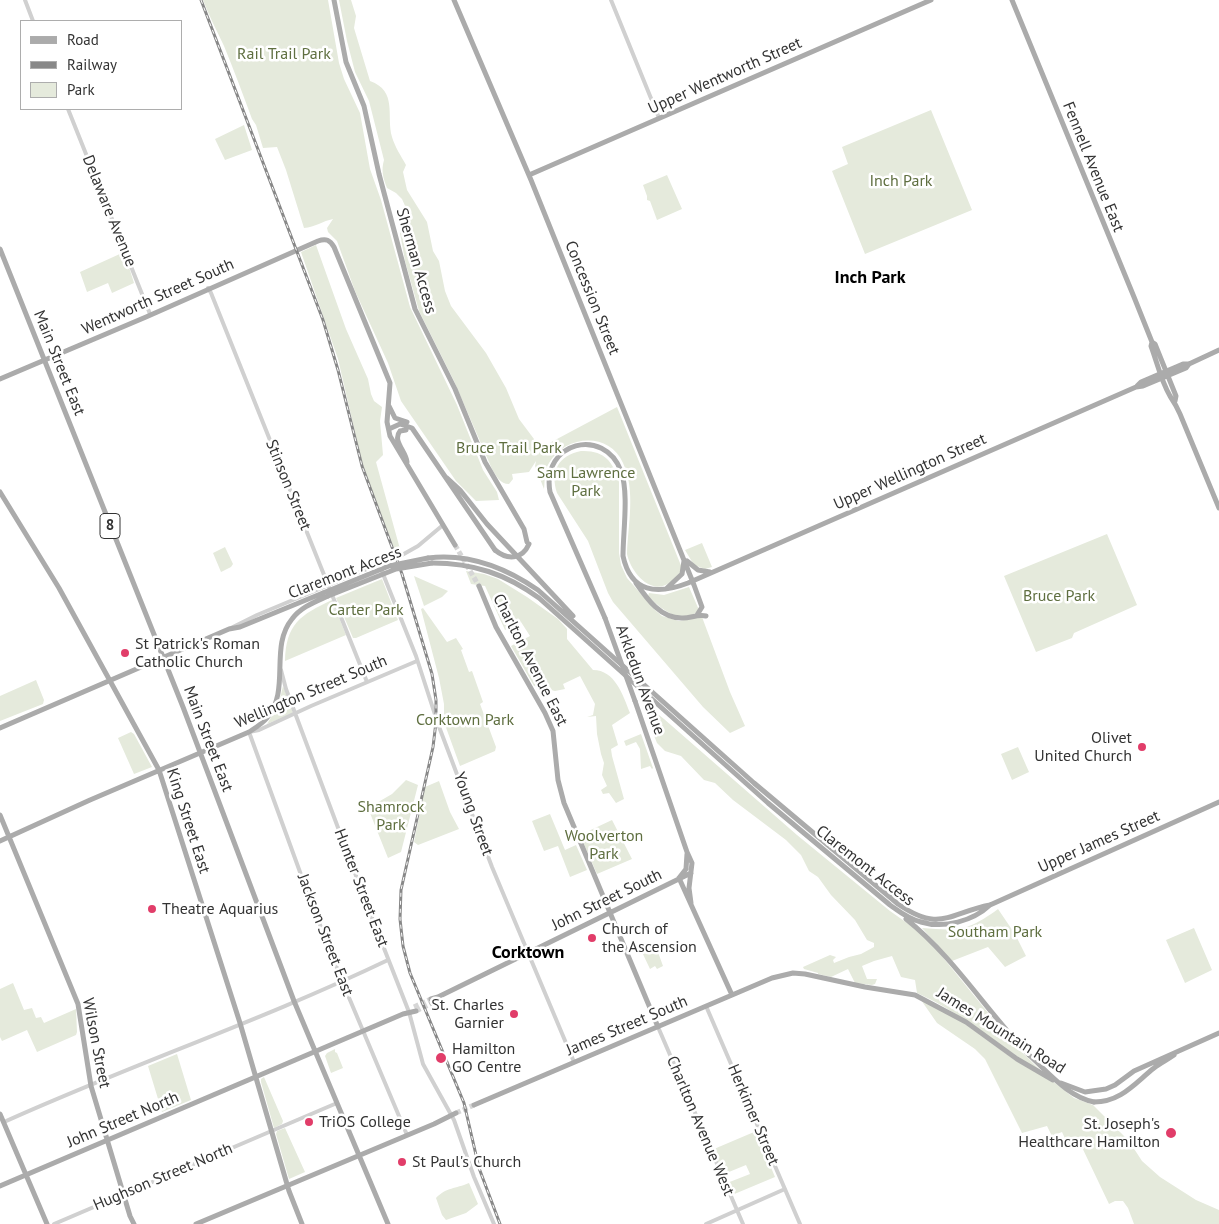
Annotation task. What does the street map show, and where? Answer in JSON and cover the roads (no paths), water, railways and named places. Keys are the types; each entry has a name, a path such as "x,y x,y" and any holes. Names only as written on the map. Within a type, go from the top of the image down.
{"main road":[{"name":"Sherman Access","path":"334,0 346,62 364,106 379,174 415,309 454,389 485,462 526,532 528,543 522,550 514,554 506,554 496,549 412,428 396,424 389,429"},
{"name":"Concession Street","path":"454,0 529,175 693,580 702,607 697,615"},
{"name":"Upper Wentworth Street","path":"529,175 931,0"},
{"name":"Fennell Avenue East","path":"1012,0 1152,342 1151,346 1176,396 1174,400 1219,508"},
{"name":"Wentworth Street South","path":"0,379 325,239 329,240 334,247 385,367 390,383 389,406"},
{"name":"Main Street East","path":"0,249 2,262 44,359 200,752 294,1001 359,1156"},
{"name":"Upper Wellington Street","path":"665,590 715,571 1136,387 1141,382 1186,368 1189,364 1219,350"},
{"path":"389,406 387,415 393,442 456,545"},
{"path":"389,406 395,418 415,426 419,439"},
{"path":"389,429 406,430"},
{"name":"Sherman Access","path":"406,430 419,439"},
{"path":"406,430 400,431 398,436 407,463"},
{"name":"Arkledun Avenue","path":"691,903 689,888 692,863 605,618 552,498 548,482 549,472 554,462 565,450 580,445 602,449 611,456 620,470 623,479 623,556 628,572 651,602 665,614 680,618 697,615 706,616"},
{"path":"447,478 460,490 486,524 601,645"},
{"name":"King Street East","path":"0,492 59,588 159,770 240,1024 288,1185 302,1224"},
{"name":"Claremont Access","path":"0,728 229,629 240,627 396,569 430,561 453,558 468,559 494,566 516,576 538,590 754,783 906,910 927,918 944,919 955,917 978,907 990,905"},
{"path":"684,558 700,571 715,571"},
{"path":"633,578 648,588 659,591 665,590 682,574 684,558"},
{"name":"Claremont Access","path":"430,561 464,564 488,570 514,581 540,598 768,803 890,905 914,920 926,924 942,925 954,923 982,913 990,905"},
{"name":"Charlton Avenue East","path":"479,586 496,627 550,722 555,736 557,773 562,797 658,1027"},
{"name":"Claremont Access","path":"249,732 267,718 276,702 284,635 292,618 306,606 325,595"},
{"name":"Wellington Street South","path":"0,841 249,732"},
{"name":"Upper James Street","path":"990,905 1219,802"},
{"name":"Wilson Street","path":"0,814 78,1004 91,1086 123,1194 134,1224"},
{"name":"John Street South","path":"679,878 687,867 687,852"},
{"name":"John Street South","path":"431,1001 691,873"},
{"path":"679,878 732,996"},
{"path":"890,905 929,938 1029,1056 1077,1096 1094,1102 1108,1101 1121,1096 1155,1067 1181,1049 1219,1032"},
{"name":"James Street South","path":"474,1105 774,977 791,974"},
{"name":"James Mountain Road","path":"791,974 804,974 915,995 966,1022 1032,1068 1064,1085 1080,1091 1090,1092 1110,1088 1134,1071 1181,1049"},
{"path":"255,1077 415,1009"},
{"name":"John Street North","path":"0,1186 255,1077"},
{"path":"0,1114 47,1224"},
{"path":"196,1224 454,1114"},
{"name":"8","path":"359,1156 388,1224"}],"street":[{"path":"25,0 33,20"},
{"path":"611,0 659,118"},
{"name":"Delaware Avenue","path":"68,110 150,314"},
{"name":"Stinson Street","path":"208,288 212,293 367,682"},
{"path":"402,555 418,546 443,525"},
{"path":"229,629 257,614 391,559"},
{"name":"Young Street","path":"379,564 417,661 438,724 485,848 574,1062"},
{"name":"Hunter Street East","path":"280,658 286,689 409,1012 423,1064 454,1114 474,1177 494,1224"},
{"name":"Wellington Street South","path":"249,732 259,730 417,661"},
{"name":"Jackson Street East","path":"249,732 342,981 407,1135"},
{"path":"4,1122 388,960"},
{"name":"Herkimer Street","path":"706,1006 800,1224"},
{"name":"Charlton Avenue West","path":"658,1027 743,1224"},
{"name":"Hughson Street North","path":"54,1224 337,1103"},
{"path":"706,1224 785,1189"}],"tunnel":[{"path":"455,545 479,586"},
{"path":"391,559 402,555"},
{"path":"414,1007 431,999"},
{"path":"416,1011 432,1003"},
{"path":"456,1113 474,1105"}],"railway":[{"path":"201,0 323,320 338,370 362,466 402,574 432,674 436,700 436,722 433,747 401,890 400,919 403,946 410,973 464,1103 479,1168 500,1224"}],"place":[{"name":"St Patrick's Roman Catholic Church","path":"125,653"},
{"name":"Olivet United Church","path":"1142,747"},
{"name":"Theatre Aquarius","path":"152,909"},
{"name":"Church of the Ascension","path":"592,938"},
{"name":"St. Charles Garnier","path":"514,1014"},
{"name":"Hamilton GO Centre","path":"441,1058"},
{"name":"TriOS College","path":"309,1122"},
{"name":"St. Joseph's Healthcare Hamilton","path":"1171,1133"},
{"name":"St Paul's Church","path":"402,1162"}],"district":[{"name":"Inch Park","path":"870,278"},
{"name":"Corktown","path":"528,953"}],"park label":[{"name":"Rail Trail Park","path":"284,54"},
{"name":"Bruce Trail Park","path":"509,448"},
{"name":"Sam Lawrence Park","path":"586,482"},
{"name":"Bruce Park","path":"1059,596"},
{"name":"Carter Park","path":"366,610"},
{"name":"Corktown Park","path":"465,720"},
{"name":"Shamrock Park","path":"391,816"},
{"name":"Woolverton Park","path":"604,845"},
{"name":"Southam Park","path":"995,932"}]}
